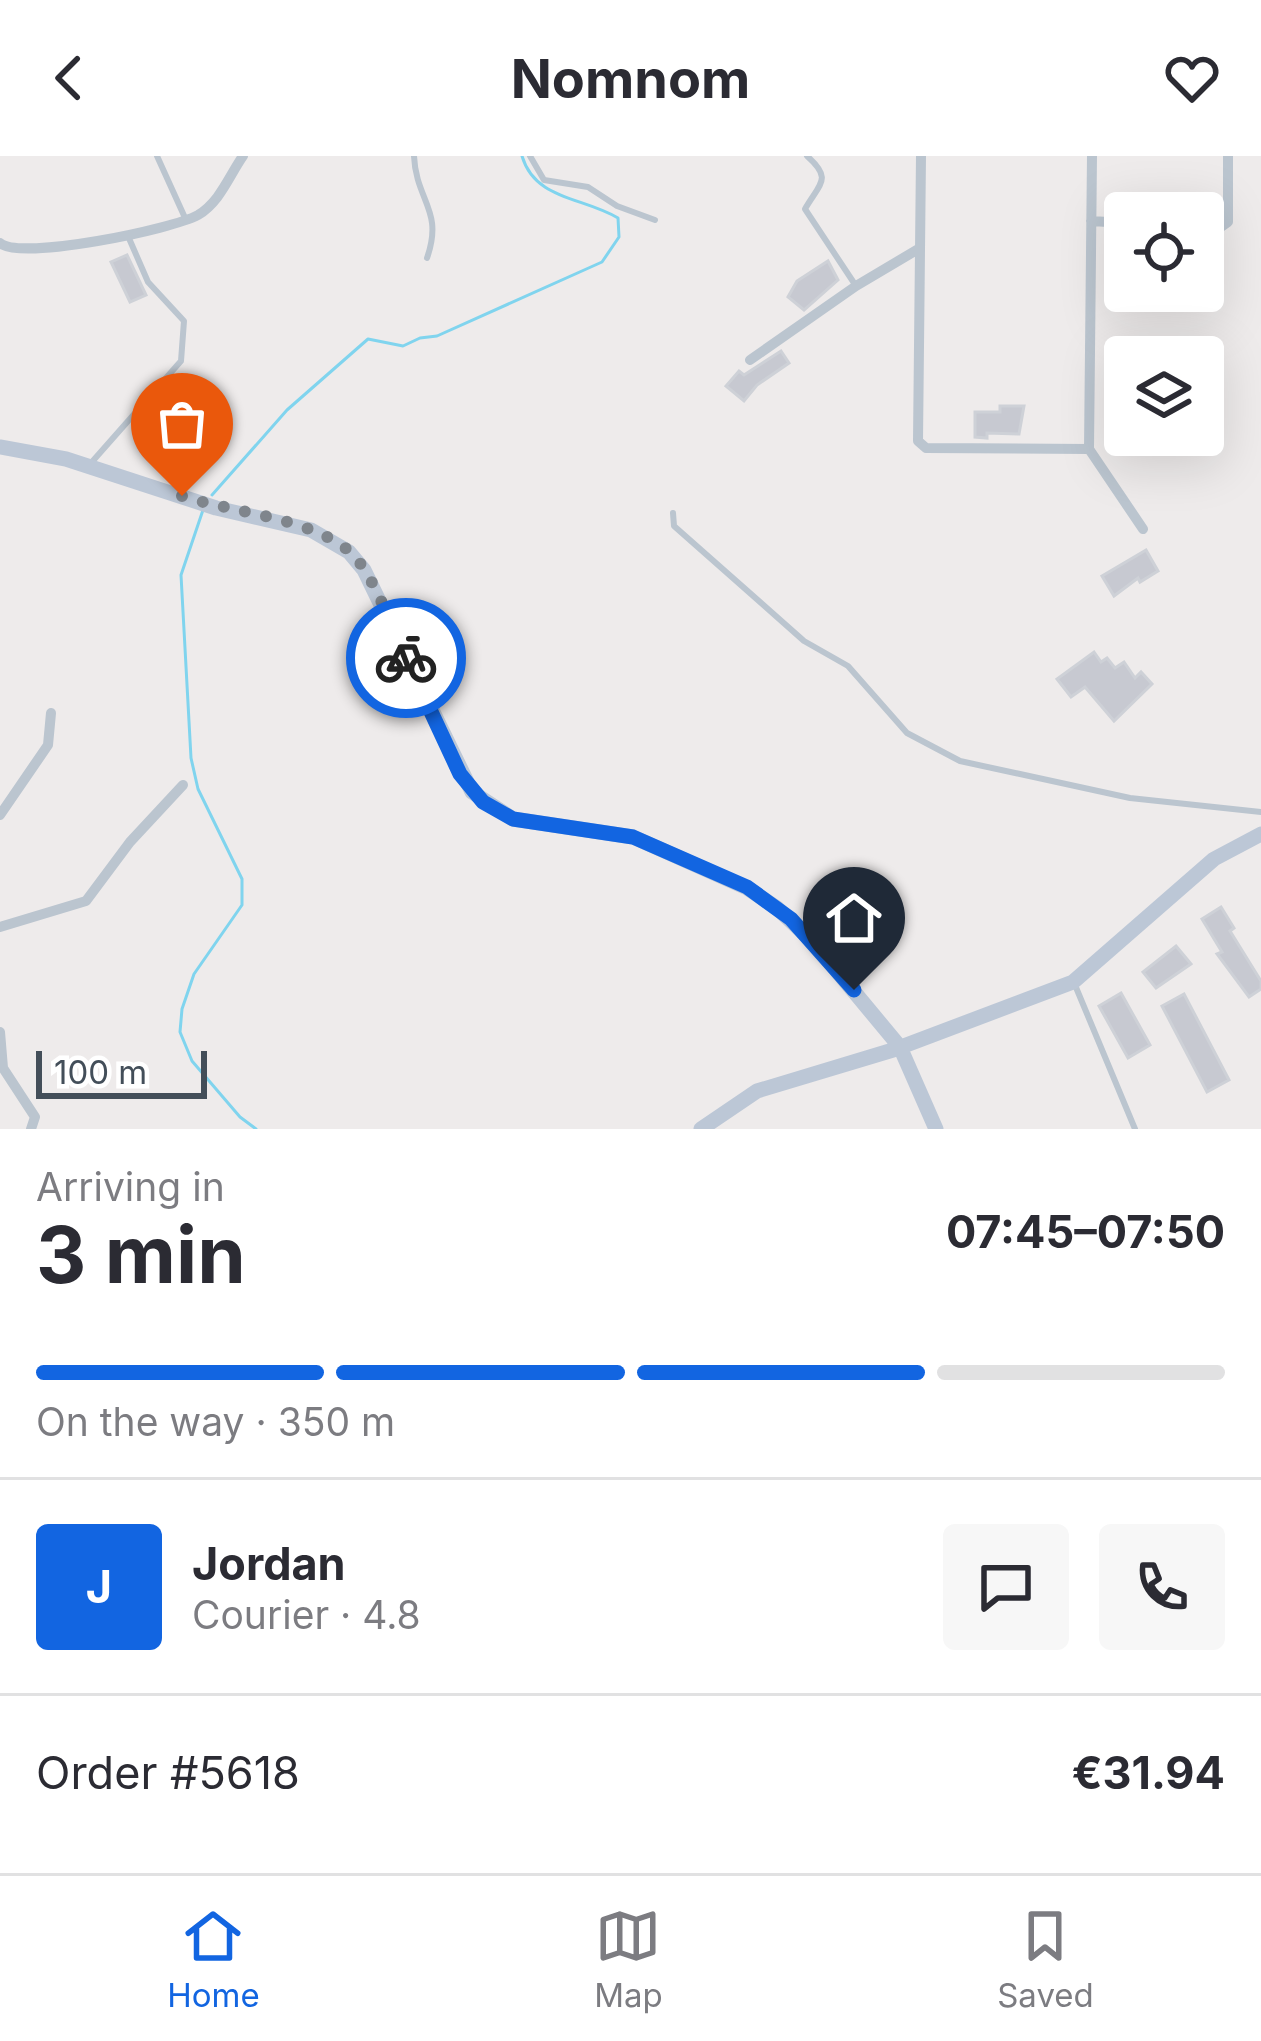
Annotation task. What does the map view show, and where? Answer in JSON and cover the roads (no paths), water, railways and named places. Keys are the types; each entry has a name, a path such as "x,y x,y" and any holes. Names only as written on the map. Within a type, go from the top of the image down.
{"street":[{"path":"0,243 20,251 56,249 185,220 214,203 243,156"},
{"path":"921,156 918,441 922,446 1089,449"},
{"path":"1092,156 1089,449 1143,529"},
{"path":"1224,225 1228,222 1228,156"},
{"path":"1091,221 1104,222"},
{"path":"750,360 920,248"},
{"path":"0,447 40,452 216,508 311,530 339,544 364,570 460,774 483,802 513,819 633,837 747,887 812,940 900,1047 936,1129"},
{"path":"0,815 48,745 51,713"},
{"path":"0,927 86,901 130,842 183,785"},
{"path":"701,1129 757,1091 900,1047 1073,982 1214,860 1261,834"},
{"path":"0,1032 3,1068 35,1117 32,1129"}],"lane":[{"path":"157,156 185,220"},
{"path":"414,156 415,176 435,222 427,258"},
{"path":"530,156 544,180 587,187 617,206 655,220"},
{"path":"807,156 823,170 824,177 805,209 856,286"},
{"path":"88,466 181,361 184,321 148,282 127,233"},
{"path":"673,513 674,526 804,641 848,666 907,733 944,754 1130,798 1261,812"},
{"path":"1073,982 1135,1129"}],"waterway":[{"path":"212,495 287,410 368,339 403,346 437,336 602,262 619,237 618,218 549,189 528,170 522,156"},
{"path":"203,510 181,575 191,758 198,789 242,879 242,905 194,974 180,1032 192,1061 256,1129"}]}
